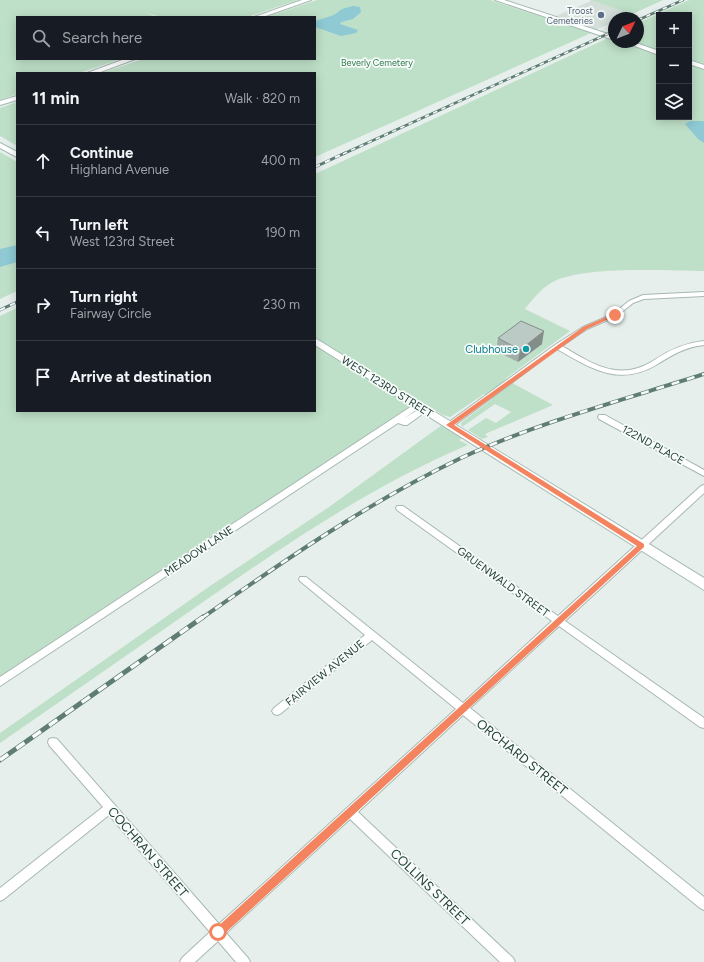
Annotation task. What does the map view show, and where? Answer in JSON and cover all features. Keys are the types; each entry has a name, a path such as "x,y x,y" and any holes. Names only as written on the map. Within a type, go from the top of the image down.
{"street":[{"path":"260,16 308,0"},
{"path":"498,0 608,36"},
{"path":"644,48 656,52"},
{"path":"94,72 129,60"},
{"path":"692,63 704,67"},
{"path":"0,103 16,98"},
{"path":"0,145 16,154"},
{"path":"449,425 557,346 585,328 615,315 632,302 643,297 704,294"},
{"name":"WEST 123RD STREET","path":"316,342 704,585"},
{"path":"557,346 606,372 627,374 645,369 666,354 681,347 704,344"},
{"name":"MEADOW LANE","path":"0,682 421,408"},
{"name":"122ND PLACE","path":"602,417 704,473"},
{"path":"186,962 704,488"},
{"name":"GRUENWALD STREET","path":"400,508 558,622 704,724"},
{"name":"ORCHARD STREET","path":"303,580 704,904"},
{"name":"FAIRVIEW AVENUE","path":"277,711 372,635"},
{"name":"COCHRAN STREET","path":"53,742 244,962"},
{"path":"0,895 110,808"},
{"name":"COLLINS STREET","path":"350,812 509,962"}],"shaded area":[{"path":"589,0 663,0 636,12 608,12 608,25 595,30 554,17 591,1"}],"green space":[{"path":"0,0 298,0 250,16 157,16 145,12 154,16 16,16 16,60 118,60 82,72 16,72 16,94 0,100"},
{"name":"Beverly Cemetery","path":"317,0 490,0 591,33 316,157 316,72 105,72 140,60 316,60 316,16 270,16"},
{"path":"591,0 663,0 636,12 626,12"},
{"path":"689,0 704,0 704,66 692,62 692,12 662,12"},
{"path":"656,15 656,50 644,46 644,20"},
{"path":"608,38 608,48 640,48 656,53 656,120 692,120 692,65 704,69 704,271 603,271 565,277 547,285 540,291 525,309 570,331 505,379 553,405 485,434 488,437 482,439 468,430 486,418 496,423 511,412 495,404 462,427 461,423 492,399 484,394 450,417 443,415 419,401 0,676 0,316 16,308 16,412 316,412 316,174"},
{"path":"16,102 16,145 0,136 0,108"},
{"path":"0,152 16,161 16,291 0,299"},
{"path":"442,425 463,438 459,440 468,445 398,478 299,537 0,743 0,733 210,586 329,507"}],"water":[{"path":"353,6 360,7 361,12 353,19 341,22 340,24 358,30 356,33 341,36 316,27 316,21 334,15 342,9"},
{"path":"690,121 704,121 704,143 698,139 685,124"},
{"path":"16,245 16,262 0,267 0,249"}],"building":[{"path":"521,321 544,331 520,350 498,338"}],"railway":[{"path":"644,17 683,0"},
{"path":"343,154 608,34"},
{"path":"316,167 345,153"},
{"path":"0,310 16,302"},
{"path":"202,618 296,553 328,533 393,493 461,458 520,433 551,422 704,374"},
{"path":"0,760 203,617"}],"place":[{"name":"Troost Cemeteries","path":"601,15"},
{"name":"Clubhouse","path":"526,349"}],"route":[{"path":"218,932 641,546 449,425 557,346 585,328 615,315"}]}
